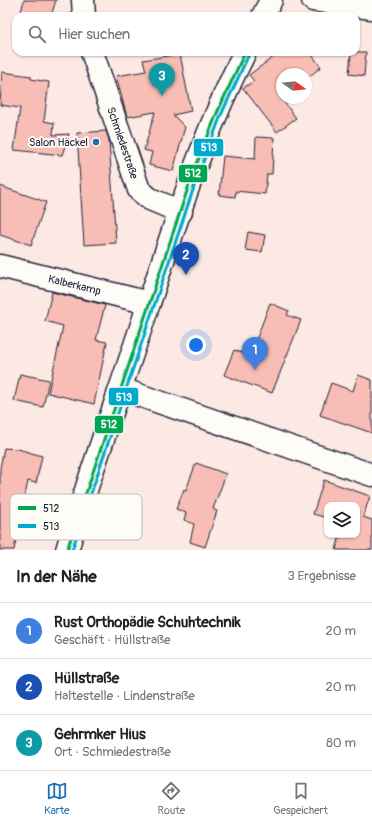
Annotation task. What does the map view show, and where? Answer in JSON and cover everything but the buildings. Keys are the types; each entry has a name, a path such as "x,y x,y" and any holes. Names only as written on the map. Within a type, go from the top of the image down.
{"street":[{"path":"83,0 84,12"},
{"path":"265,12 271,0"},
{"path":"313,0 372,8"},
{"name":"Schmiedestraße","path":"93,56 139,190 150,199 180,212"},
{"path":"86,494 204,144 231,78 243,56"},
{"name":"Kalberkamp","path":"0,266 149,304"},
{"path":"121,389 372,475"},
{"path":"67,550 70,540"}],"transit line":[{"name":"512","path":"86,494 192,176 217,113 243,56"},
{"name":"513","path":"91,494 197,178 221,115 248,56"},
{"name":"512","path":"67,550 70,540"},
{"name":"513","path":"72,550 75,540"}],"place":[{"name":"Gehrmker Hius","path":"162,96"},
{"name":"Salon Häckel","path":"96,142"},
{"name":"Hüllstraße","path":"186,275"},
{"name":"Rust Orthopädie Schuhtechnik","path":"255,370"}]}
